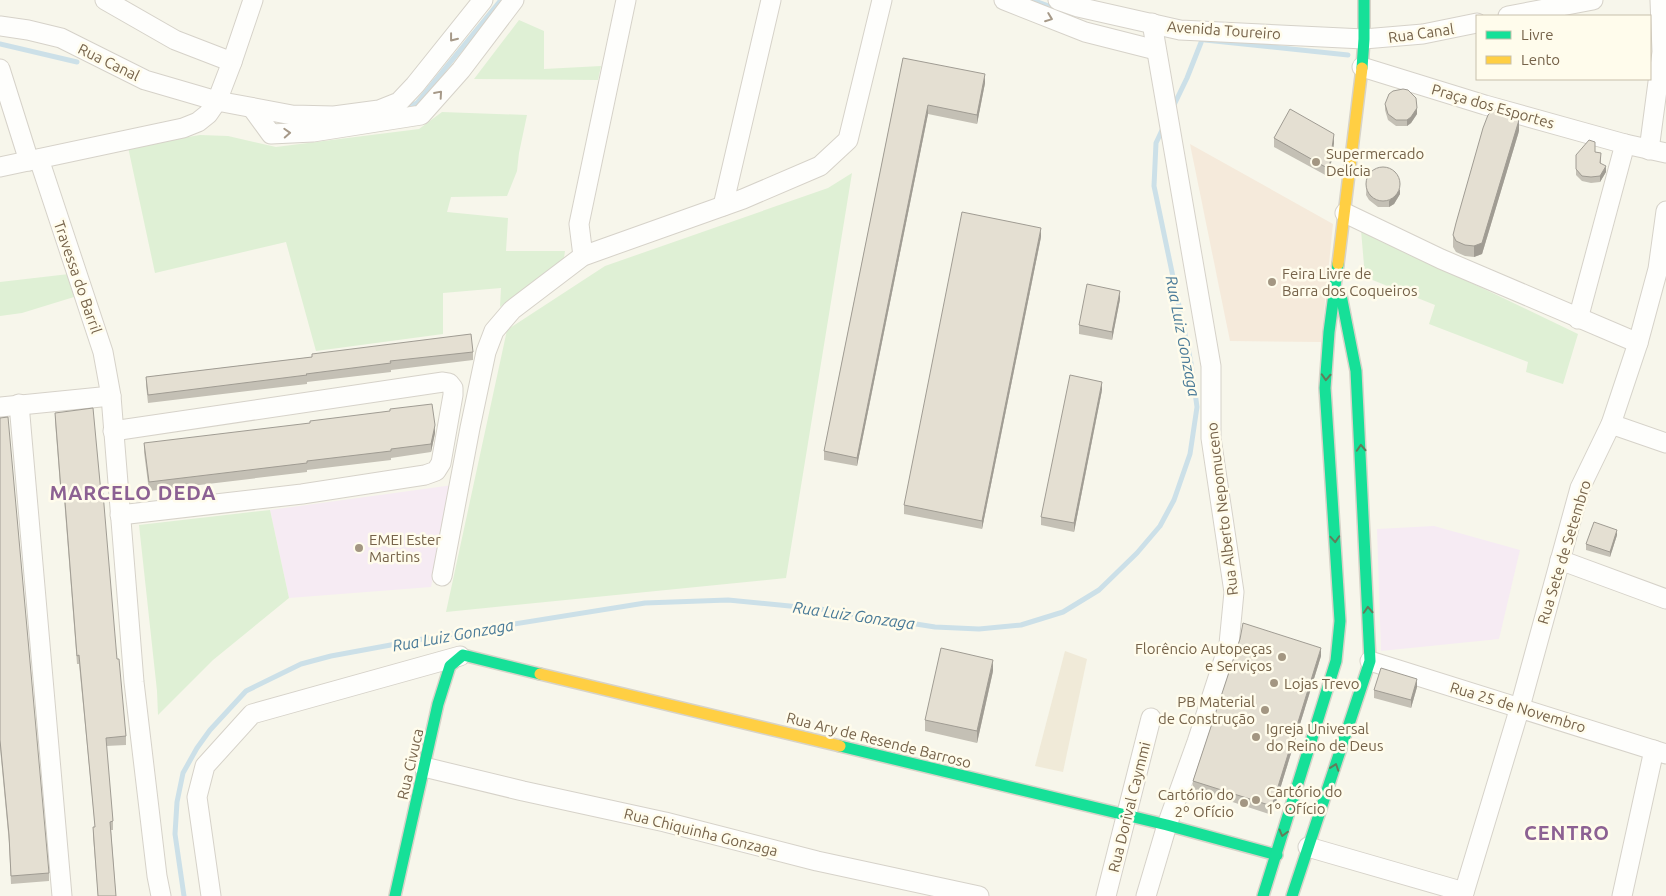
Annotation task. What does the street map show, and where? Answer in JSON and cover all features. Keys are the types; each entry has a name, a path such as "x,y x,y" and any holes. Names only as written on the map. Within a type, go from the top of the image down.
{"street":[{"path":"105,0 133,8 175,40 232,62"},
{"path":"0,167 183,128 198,122 208,114 217,101 253,0"},
{"name":"Rua Canal","path":"0,26 61,38 145,80 217,101 292,115 334,116 379,110 400,102 416,85 483,0"},
{"path":"252,108 272,134 313,132 421,115 461,70 514,0"},
{"path":"583,256 579,224 626,0"},
{"path":"723,206 771,0"},
{"path":"442,576 486,352 494,331 512,310 583,256 743,199 820,166 848,140 882,0"},
{"path":"1004,0 1085,32 1156,50"},
{"name":"Avenida Toureiro","path":"1058,0 1180,30 1364,39"},
{"path":"1263,896 1336,661 1340,621 1325,388 1328,341 1362,67 1364,0"},
{"path":"1513,15 1593,0"},
{"path":"1658,152 1664,53 1660,0"},
{"name":"Rua Alberto Nepomuceno","path":"1146,896 1167,825 1229,644 1234,592 1211,438 1211,366 1152,23"},
{"name":"Rua Canal","path":"1364,39 1423,34 1476,24"},
{"name":"Praça dos Esportes","path":"1362,67 1485,105 1658,152"},
{"name":"Travessa do Barril","path":"0,69 104,352 111,396 134,682 161,896"},
{"path":"1578,318 1624,144"},
{"name":"Rua Sete de Setembro","path":"1463,894 1520,707 1580,488 1611,424 1662,270 1666,210"},
{"path":"1345,213 1441,259 1638,343"},
{"path":"1292,896 1370,661 1360,415 1356,371 1337,276"},
{"path":"1328,341 1351,342"},
{"path":"113,431 434,383 481,379"},
{"path":"436,471 441,463 454,395 453,388 449,383"},
{"path":"0,407 111,396"},
{"path":"19,404 62,896"},
{"path":"1611,424 1666,443"},
{"path":"120,515 302,494 425,475 436,471 462,472"},
{"path":"1560,560 1666,599"},
{"path":"211,896 197,797 206,766 252,714 469,656"},
{"name":"Rua Ary de Resende Barroso","path":"469,656 1167,825 1277,854"},
{"name":"Rua Civuca","path":"395,896 438,704 450,666 469,656"},
{"name":"Rua 25 de Novembro","path":"1370,661 1660,752"},
{"name":"Rua Dorival Caymmi","path":"1106,896 1151,718"},
{"path":"1622,896 1660,752"},
{"name":"Rua Chiquinha Gonzaga","path":"424,767 665,822 817,861 979,896"},
{"path":"1308,847 1463,894"}],"shaded area":[{"name":"Feira Livre de Barra dos Coqueiros","path":"1190,144 1333,224 1321,342 1230,341"},
{"name":"EMEI Ester Martins","path":"453,485 431,587 289,598 270,510"},
{"path":"1434,526 1520,550 1499,639 1381,651 1377,529"},
{"path":"1065,651 1087,659 1063,772 1035,766"}],"green space":[{"path":"519,20 544,31 544,69 601,66 598,80 474,79"},
{"path":"442,112 527,115 517,171 507,196 451,197 447,212 508,218 506,251 565,251 564,258 500,307 501,288 443,293 443,334 316,351 286,242 155,273 128,147 200,135 228,136 276,147 419,129"},
{"path":"852,173 786,578 446,612 507,330 605,266 828,188"},
{"path":"1361,230 1578,334 1563,384 1526,372 1528,362 1429,324 1435,305 1365,277"},
{"path":"69,274 74,297 22,313 0,316 0,282"},
{"path":"270,510 289,598 213,660 158,715 139,525"}],"building":[{"path":"903,58 985,74 977,115 928,105 857,458 824,451"},
{"path":"1403,89 1408,90 1416,98 1417,108 1407,120 1396,120 1388,114 1385,104 1389,94"},
{"name":"Supermercado Delícia","path":"1290,109 1334,134 1329,169 1274,138"},
{"path":"1498,109 1516,114 1519,120 1482,243 1474,246 1465,245 1456,241 1453,235 1483,128 1488,115 1493,110"},
{"path":"1589,140 1595,142 1595,152 1601,153 1600,163 1606,166 1600,176 1582,176 1576,169 1576,155"},
{"path":"1383,167 1390,168 1395,172 1399,177 1399,191 1395,196 1390,200 1383,201 1376,200 1371,196 1367,191 1366,184 1367,177 1371,172 1376,168"},
{"path":"962,212 1041,228 982,521 904,505"},
{"path":"1087,284 1120,291 1112,332 1079,325"},
{"path":"471,334 473,352 390,361 391,363 307,375 148,395 146,377 312,357 312,354"},
{"path":"1070,375 1102,382 1074,523 1041,517"},
{"path":"432,404 435,425 431,444 391,449 391,451 307,461 307,463 149,482 144,443 310,423 310,421"},
{"path":"93,408 126,736 106,738 113,821 110,822 116,896 98,896 93,827 95,827 79,655 77,656 64,489 61,490 55,413"},
{"path":"8,417 49,873 11,876 0,740 0,418"},
{"path":"1594,522 1617,530 1610,552 1586,544"},
{"path":"1243,623 1321,648 1272,806 1193,781 1240,639"},
{"path":"941,648 993,660 977,731 925,720"},
{"path":"1381,668 1417,679 1411,700 1374,690"}],"waterway":[{"path":"402,109 417,103 501,0"},
{"path":"1032,0 1057,9"},
{"name":"Rua Luiz Gonzaga","path":"1173,107 1202,40"},
{"path":"1205,40 1348,55"},
{"path":"0,44 77,62"},
{"name":"Rua Luiz Gonzaga","path":"184,896 175,834 177,802 183,773 210,730 246,691 301,664 331,656 434,637 645,603 728,600 820,609 935,627 979,629 1021,625 1063,612 1099,590 1137,553 1160,526 1174,500 1190,454 1197,407 1191,363 1154,186 1156,143 1164,126"}],"traffic: fast":[{"path":"1362,68 1364,0"},
{"path":"1263,896 1336,661 1340,621 1325,388 1329,332 1338,264"},
{"path":"1292,896 1370,661 1356,371 1341,295"},
{"path":"395,896 438,704 450,666 463,655 540,674"},
{"path":"840,746 1167,825 1277,855"}],"traffic: slow":[{"path":"1338,264 1362,68"},
{"path":"540,674 840,746"}],"place":[{"name":"Supermercado Delícia","path":"1316,162"},
{"name":"Feira Livre de Barra dos Coqueiros","path":"1272,282"},
{"name":"EMEI Ester Martins","path":"359,548"},
{"name":"Florêncio Autopeças e Serviços","path":"1282,657"},
{"name":"Lojas Trevo","path":"1274,683"},
{"name":"PB Material de Construção","path":"1265,710"},
{"name":"Igreja Universal do Reino de Deus","path":"1256,737"},
{"name":"Cartório do 1º Ofício","path":"1256,800"},
{"name":"Cartório do 2º Ofício","path":"1244,803"}],"district":[{"name":"MARCELO DEDA","path":"133,492"},
{"name":"CENTRO","path":"1567,832"}]}
